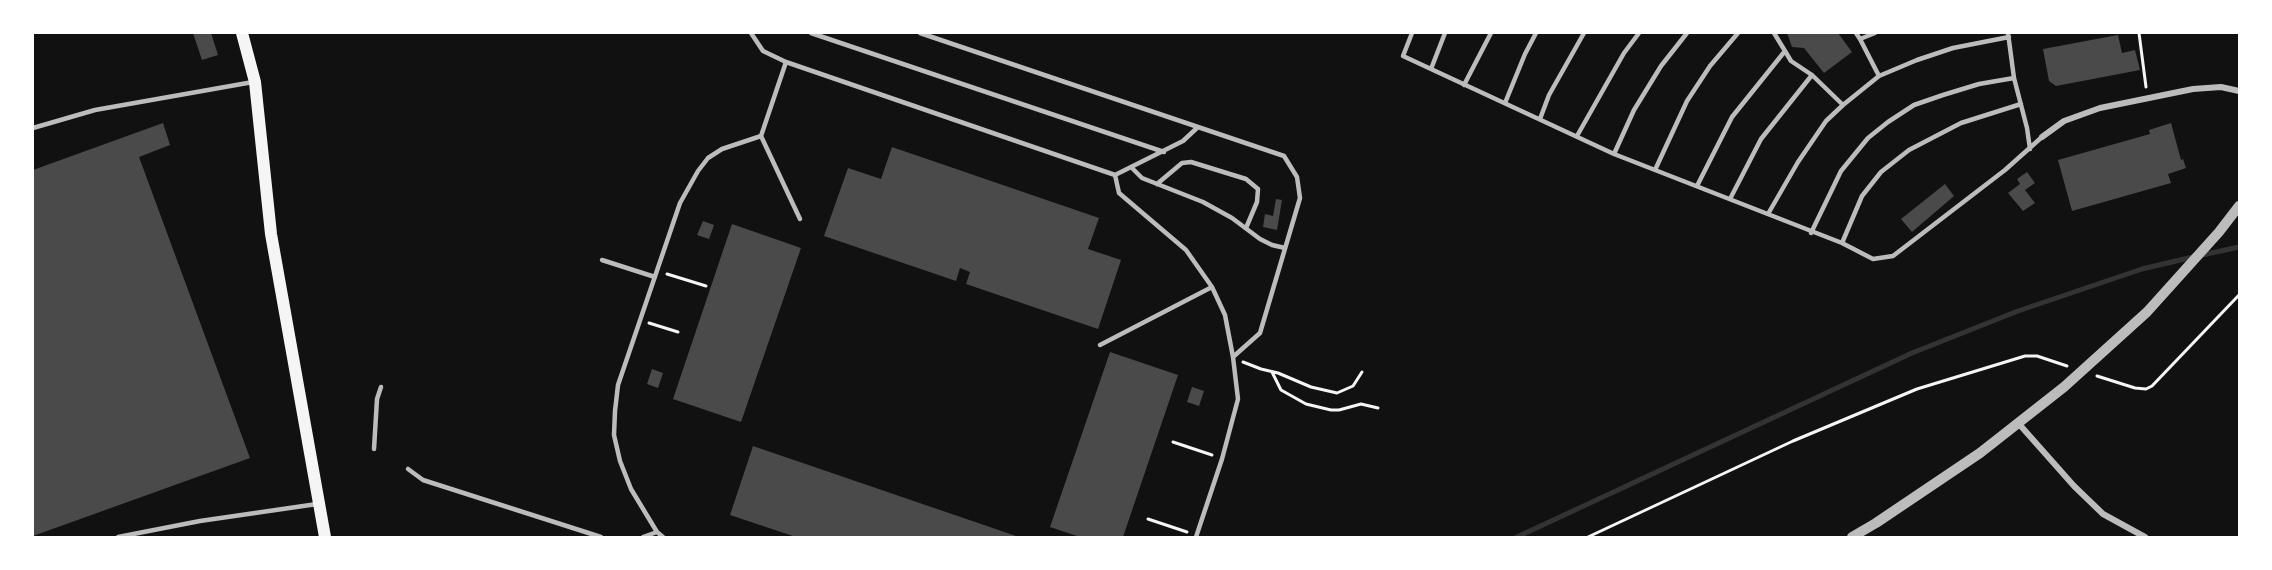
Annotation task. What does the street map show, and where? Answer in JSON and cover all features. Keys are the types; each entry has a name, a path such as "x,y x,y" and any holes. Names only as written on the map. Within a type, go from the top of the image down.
{"main road":[{"path":"242,33 255,82 271,234 325,537"}],"street":[{"path":"2042,137 2053,127 2083,113 2146,98 2193,89 2221,87 2239,91"},
{"path":"1852,537 1876,524 2019,424 2098,358 2128,332 2178,279 2220,232 2239,206"},
{"path":"2019,424 2067,479 2103,514 2145,537"}],"lane":[{"path":"751,33 763,51 786,62 1115,175 1184,141 1198,127"},
{"path":"811,33 1164,152"},
{"path":"920,33 1284,156 1297,177 1300,198 1260,333 1233,357"},
{"path":"1412,33 1403,56 1614,154 1842,243 1873,259 1893,256 2030,149 2042,137"},
{"path":"1431,69 1445,33"},
{"path":"1464,85 1491,33"},
{"path":"1505,104 1536,33"},
{"path":"1540,119 1549,95 1584,33"},
{"path":"1577,136 1624,53 1639,33"},
{"path":"1614,154 1640,101 1661,66 1687,33"},
{"path":"1655,170 1688,101 1710,66 1738,33"},
{"path":"1774,33 1791,61 1812,75 1843,105"},
{"path":"1856,33 1879,76"},
{"path":"1860,39 1875,33"},
{"path":"1768,214 1798,162 1826,121 1843,105 1879,76 1953,48 2008,35 2014,78 2030,149"},
{"path":"1697,186 1732,117 1785,51"},
{"path":"786,62 761,136 800,219"},
{"path":"1730,199 1761,139 1812,75"},
{"path":"1811,232 1841,171 1868,138 1888,122 1914,105 1979,84 2014,78"},
{"path":"33,128 95,110 255,82"},
{"path":"1842,243 1862,196 1881,172 1908,150 1961,123 2021,104"},
{"path":"663,537 657,532 631,489 620,461 614,435 618,385 680,203 698,171 708,158 722,149 743,140 761,136"},
{"path":"1157,184 1182,163 1191,162 1246,178 1258,189 1257,202 1246,228"},
{"path":"1131,167 1142,178 1203,202 1272,245 1285,248"},
{"path":"1115,175 1119,193 1186,250 1212,287 1225,315 1238,399 1222,459 1196,536"},
{"path":"602,260 654,277"},
{"path":"1100,345 1212,287"},
{"path":"374,449 377,399 381,387"},
{"path":"408,469 423,480 601,537"},
{"path":"118,537 200,521 319,504"},
{"path":"643,537 657,532"}],"path":[{"path":"2139,33 2146,98"},
{"path":"657,271 706,286"},
{"path":"2094,375 2135,388 2152,386 2239,295"},
{"path":"640,320 678,332"},
{"path":"1588,537 1793,441 1917,388 2025,356 2037,356 2071,367"},
{"path":"1233,357 1311,387 1337,393 1353,386 1362,372"},
{"path":"1272,372 1281,390 1306,404 1330,410 1361,404 1378,408"},
{"path":"1173,442 1222,459"},
{"path":"1148,519 1196,536"}],"building":[{"path":"193,33 211,33 218,55 202,60"},
{"path":"1787,33 1838,33 1852,52 1824,73 1804,48 1792,47"},
{"path":"2118,35 2122,53 2135,50 2140,70 2056,86 2049,81 2043,49"},
{"path":"163,123 170,145 139,157 250,458 33,536 33,170"},
{"path":"2171,123 2181,160 2183,159 2186,168 2168,174 2171,183 2072,211 2058,160 2150,134 2149,130"},
{"path":"892,147 1099,218 1088,249 1121,260 1098,329 966,284 970,272 960,268 956,281 824,236 848,168 881,179"},
{"path":"2027,172 2035,183 2025,190 2035,203 2023,211 2008,193 2020,184 2017,179"},
{"path":"1945,184 1954,196 1912,232 1901,219"},
{"path":"1276,199 1282,200 1277,230 1263,227 1265,214 1273,216"},
{"path":"703,221 714,225 709,239 697,235"},
{"path":"732,224 801,248 741,422 673,399"},
{"path":"1110,352 1178,375 1123,537 1080,537 1050,527"},
{"path":"652,369 663,373 658,388 647,384"},
{"path":"1192,387 1204,391 1199,406 1187,402"},
{"path":"753,446 1019,537 796,537 730,515"}],"waterway":[{"path":"2202,255 2239,247"},
{"path":"1517,537 1912,353 2018,311 2142,269 2193,257"}]}
